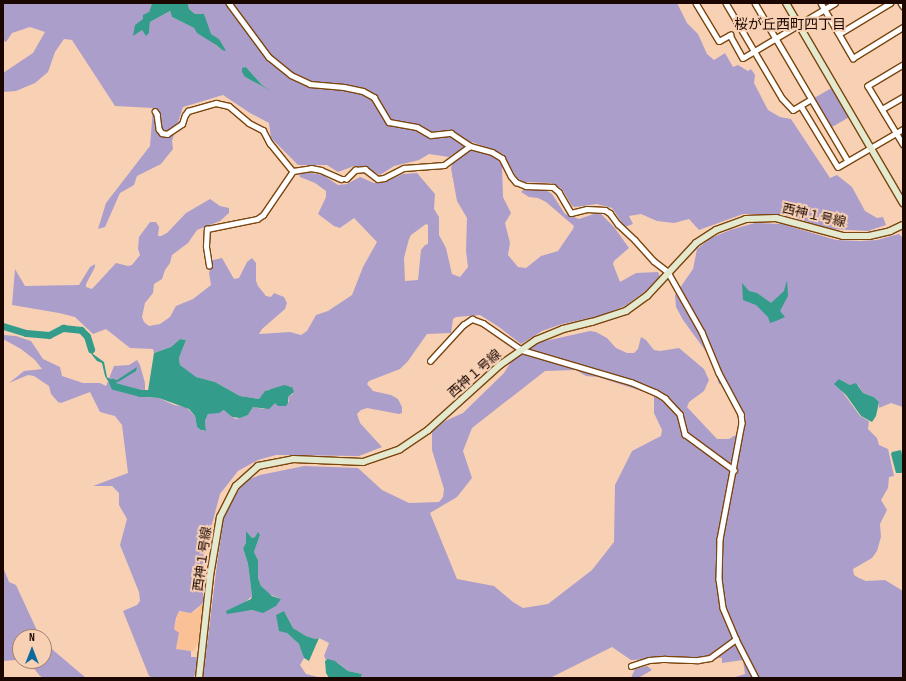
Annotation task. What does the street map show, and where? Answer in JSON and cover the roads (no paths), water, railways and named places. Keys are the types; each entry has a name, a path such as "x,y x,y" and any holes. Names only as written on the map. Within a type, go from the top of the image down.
{"street":[{"path":"229,3 269,57 291,75 310,84 344,87 369,93 389,122 417,127 431,135 451,133 470,146 479,147 500,156 516,182 522,185 553,187 559,192 571,213 599,208 610,212 618,224 654,261 668,272 702,332 720,373 741,414 742,423 720,539 720,579 722,605 736,639 756,678"},
{"path":"696,3 719,41 730,35 743,58 835,3"},
{"path":"726,3 782,98 794,110 811,99"},
{"path":"755,3 848,161"},
{"path":"786,3 903,204"},
{"path":"820,3 853,58 903,27"},
{"path":"839,34 890,3"},
{"path":"903,65 868,86 903,144"},
{"path":"882,109 903,97"},
{"path":"155,111 157,114 159,129 162,133 167,134 182,124 188,111 212,103 220,103 229,106 249,123 263,130 270,144 293,171"},
{"path":"801,106 838,167 903,129"},
{"path":"209,266 206,246 207,229 257,219 263,216 293,171 311,168 321,170 341,179 346,179 358,169 365,169 378,179 384,178 404,168 444,165 470,146"},
{"name":"西神１号線","path":"199,678 210,576 220,517 236,486 258,466 293,459 363,462 400,449 428,430 500,365 536,340 563,329 592,322 626,311 647,296 668,272 702,239 716,230 746,219 776,218 843,236 880,234 903,225"},
{"path":"430,360 472,319 483,323 522,350 631,382 655,392 673,406 680,414 685,434 734,470"},
{"path":"631,666 649,660 665,659 682,661 710,658 736,639"}],"water":[{"path":"152,3 188,3 189,9 195,14 204,14 211,34 219,39 226,51 222,50 197,33 194,28 172,17 170,11 150,22 149,33 146,36 142,30 133,36 135,25 143,19 143,15 149,12"},
{"path":"246,67 262,85 271,91 245,77 242,72 242,68"},
{"path":"787,280 788,296 780,311 785,317 770,323 768,317 756,305 743,300 742,283 749,291 757,293 771,303 784,291"},
{"path":"180,339 186,340 179,358 180,365 196,377 215,382 240,396 259,399 265,391 284,385 292,387 294,392 288,397 288,403 286,406 278,406 275,403 269,409 253,407 248,415 240,418 232,417 224,410 219,413 208,414 205,421 206,431 201,430 197,427 195,416 189,409 159,398 147,397 154,353 171,347"},
{"path":"88,341 91,341 93,354 104,362 107,377 110,379 117,380 137,367 136,371 118,382 108,381 105,376 102,363 97,361 92,355"},
{"path":"839,379 850,385 856,383 863,393 874,397 879,402 876,416 872,422 861,416 846,395 834,384"},
{"path":"901,450 903,459 902,473 896,473 891,454 892,452"},
{"path":"246,531 252,538 255,537 258,532 260,535 254,552 258,560 258,578 261,586 272,596 281,599 276,606 263,613 252,610 227,614 226,611 251,599 252,596 248,564 243,548 246,543"},
{"path":"284,611 293,628 306,636 315,639 319,638 309,661 304,658 299,644 287,633 279,631 276,615"},
{"path":"328,659 335,661 348,671 362,674 361,678 329,678 326,673 325,661"}],"waterway":[{"path":"3,326 26,333 49,335 63,328 81,330 87,336 91,349"},
{"path":"112,382 114,386 140,393 156,393"}],"district":[{"name":"桜が丘西町四丁目","path":"790,25"}]}
